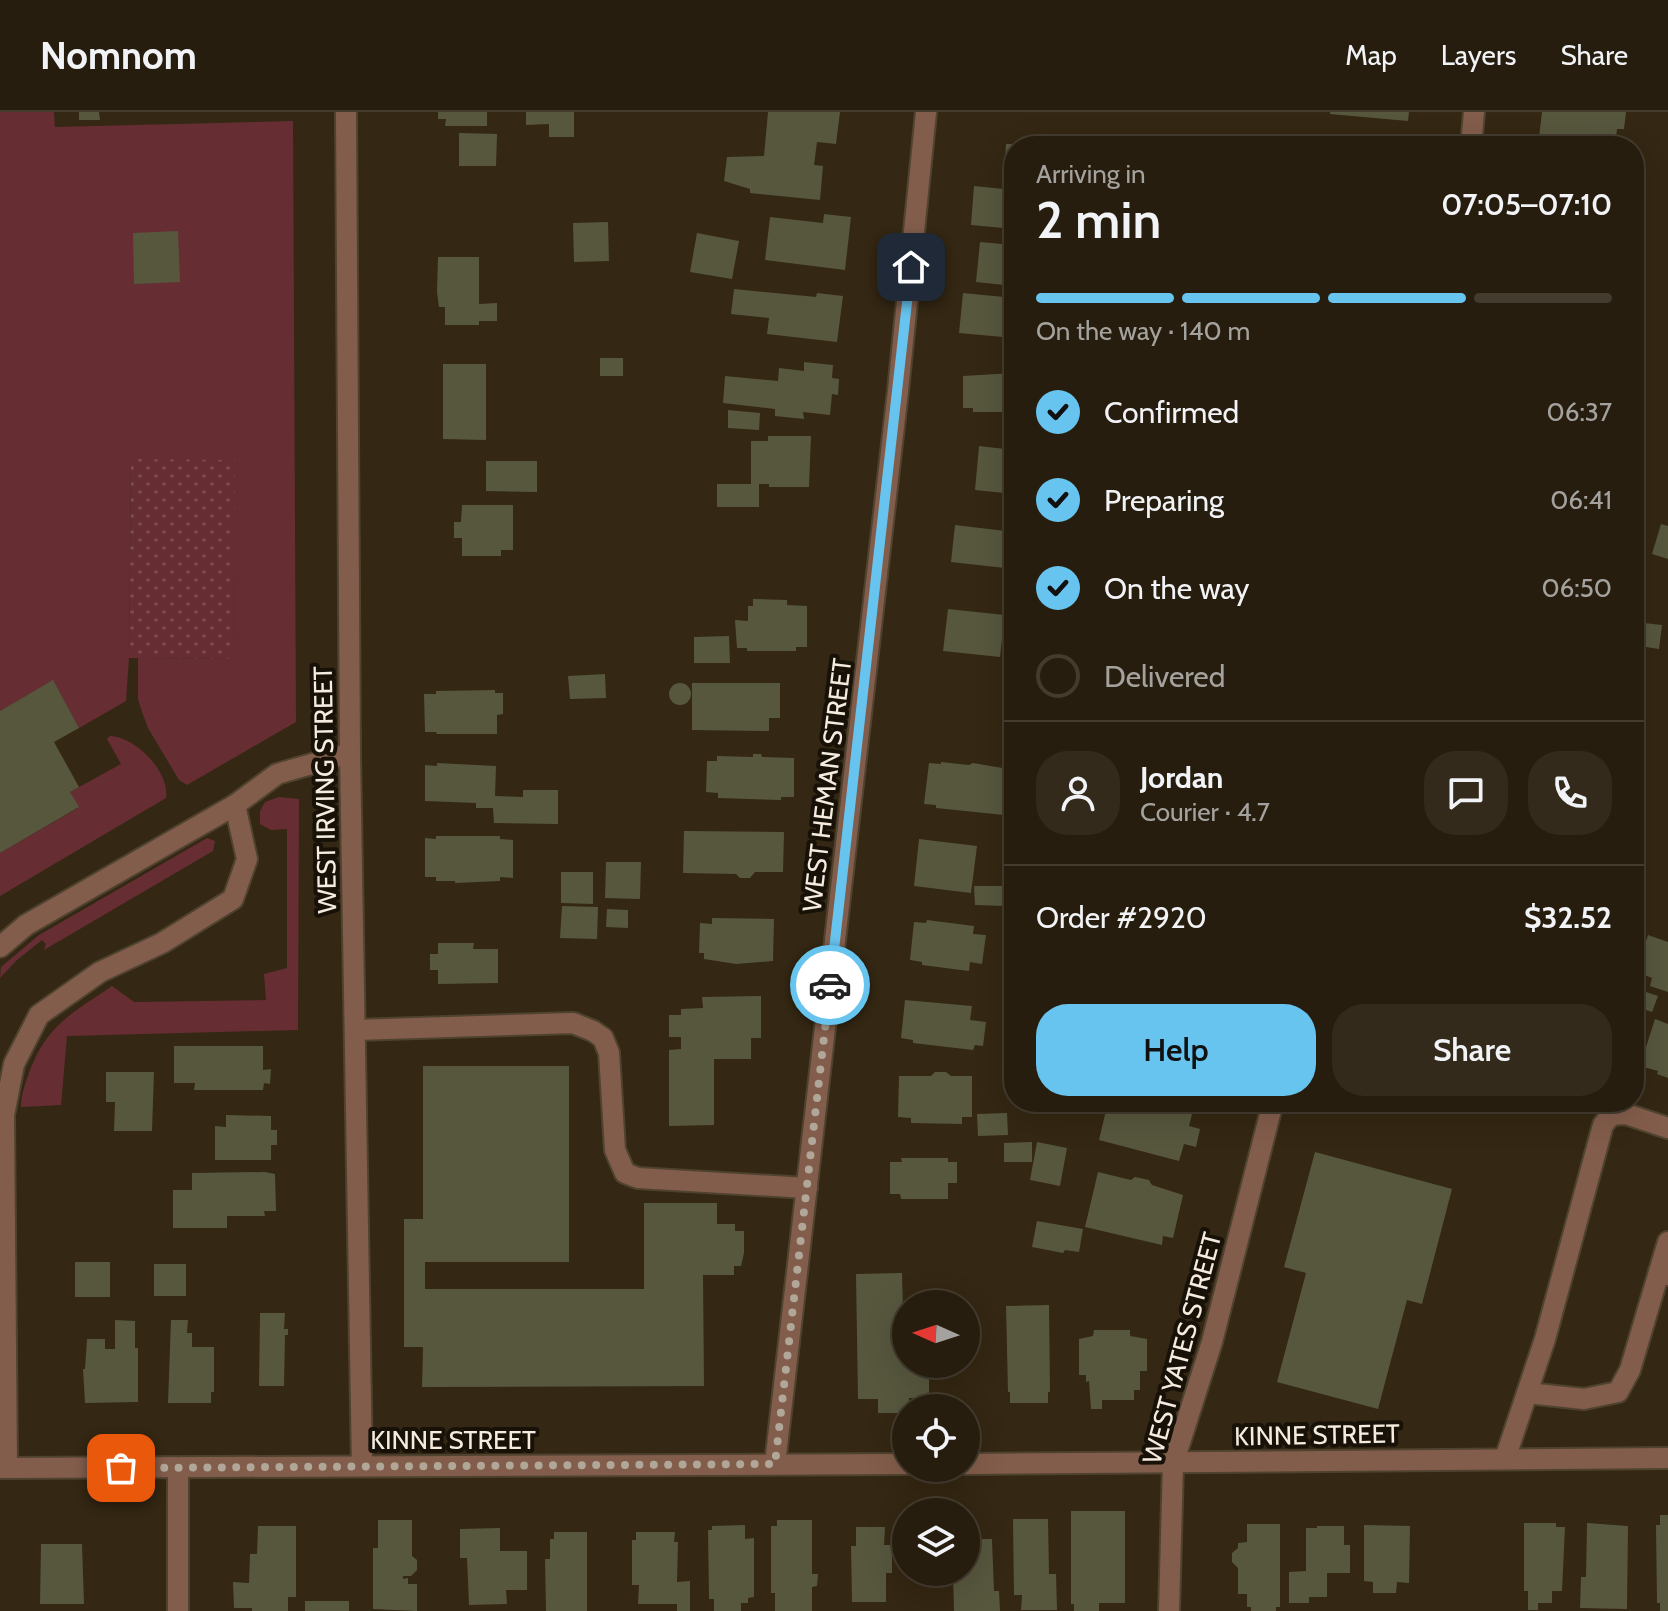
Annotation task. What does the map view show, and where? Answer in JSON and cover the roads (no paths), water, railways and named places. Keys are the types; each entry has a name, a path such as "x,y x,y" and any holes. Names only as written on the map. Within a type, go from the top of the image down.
{"street":[{"name":"WEST IRVING STREET","path":"346,112 350,753 362,1466"},
{"name":"WEST HEMAN STREET","path":"775,1464 894,422 926,112"},
{"path":"1472,136 1474,112"},
{"path":"0,947 26,925 235,805 277,774 350,753"},
{"path":"3,1468 4,1115 14,1064 39,1015 100,972 162,943 233,899 247,859 235,805"},
{"path":"355,1030 573,1023 603,1038 609,1053 615,1150 625,1173 638,1178 807,1188"},
{"name":"WEST YATES STREET","path":"1169,1611 1173,1464 1212,1342 1270,1112"},
{"path":"1505,1459 1545,1339 1603,1125 1611,1115 1626,1114 1668,1128"},
{"path":"1527,1393 1584,1399 1618,1392 1630,1370 1664,1274 1668,1242"},
{"name":"KINNE STREET","path":"980,1464 1668,1458"},
{"name":"KINNE STREET","path":"3,1468 892,1464"},
{"path":"178,1468 178,1611"}]}
